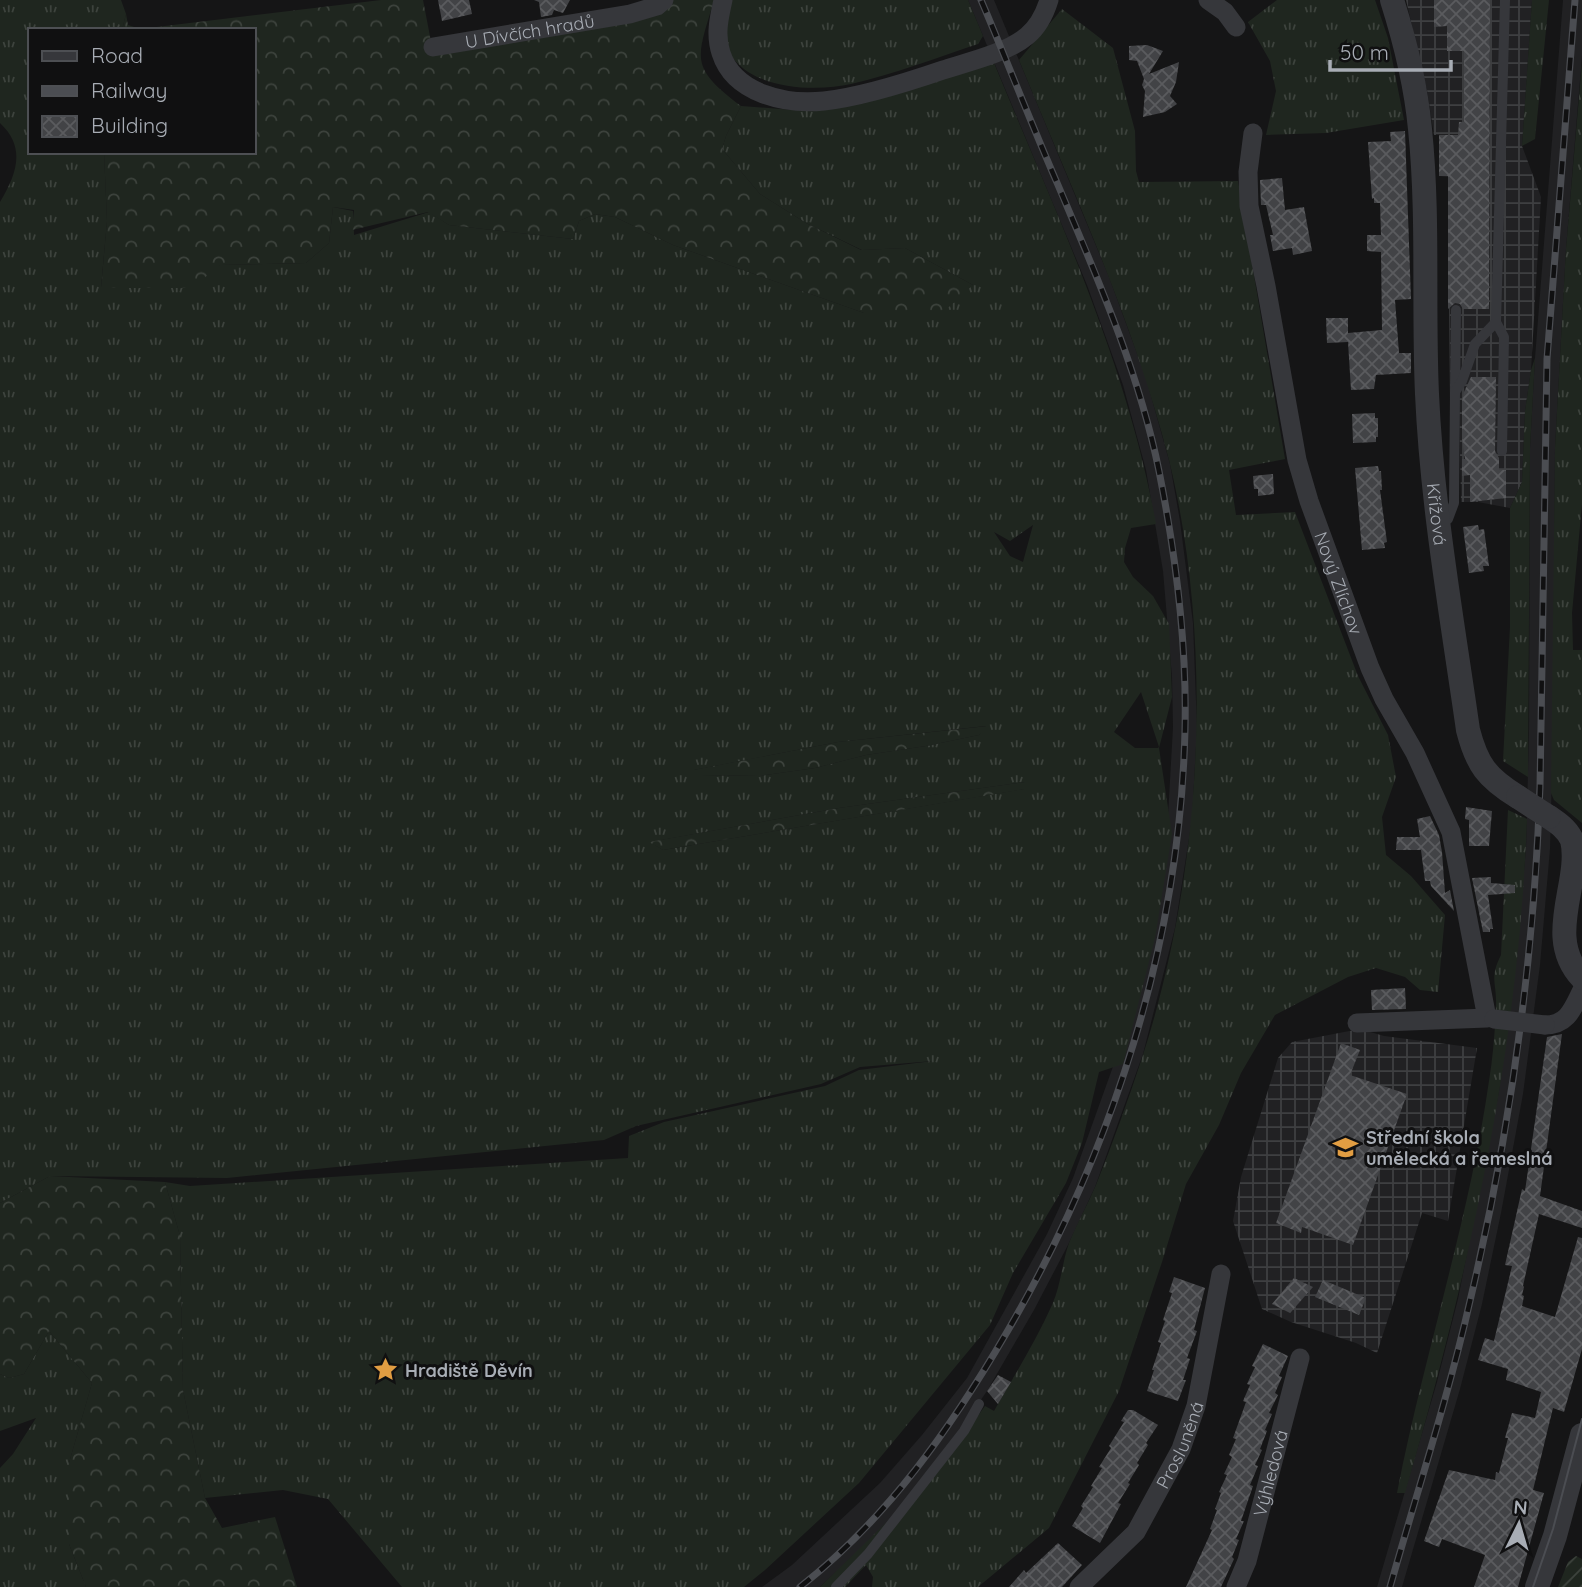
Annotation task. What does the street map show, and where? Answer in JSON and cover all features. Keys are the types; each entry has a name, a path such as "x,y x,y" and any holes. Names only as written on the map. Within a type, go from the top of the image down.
{"street":[{"name":"U Dívčích hradů","path":"433,47 630,14 657,6 664,0"},
{"path":"723,0 718,23 720,50 735,75 764,95 812,102 832,100 927,76 1018,43 1037,26 1049,0"},
{"path":"1208,0 1225,12 1236,27"},
{"name":"Křížová","path":"1392,0 1402,32 1420,127 1424,188 1427,393 1432,464 1472,744 1480,765 1489,776 1564,828 1575,849 1566,943 1572,964 1582,978"},
{"name":"Nový Zlíchov","path":"1253,133 1248,172 1249,206 1297,460 1309,502 1370,668 1384,699 1415,753 1451,832 1491,1018"},
{"path":"1357,1023 1491,1018 1545,1025 1563,1021 1582,990"},
{"name":"Prosluněná","path":"1079,1587 1136,1532 1181,1449 1196,1406 1220,1274"},
{"name":"Výhledová","path":"1236,1587 1247,1561 1300,1358"},
{"path":"1537,1587 1555,1536 1582,1435"}],"lane":[{"path":"1502,451 1504,337 1496,323 1505,0"},
{"path":"1439,523 1448,519 1454,503 1456,310"},
{"path":"1455,392 1462,382 1475,345 1496,323"},
{"path":"835,1587 868,1554 964,1431 979,1404"}],"shaded area":[{"path":"968,0 994,0 1109,277 1146,378 1170,464 1193,623 1197,728 1192,819 1175,928 1143,1054 1095,1187 1034,1310 987,1391 943,1455 905,1503 873,1537 820,1587 762,1587 792,1565 880,1483 922,1435 967,1378 1047,1234 1073,1178 1120,1047 1168,816 1173,727 1172,677 1163,571 1146,470 1123,385 1087,285"},
{"path":"1406,0 1532,0 1522,146 1541,197 1522,482 1510,508 1461,502 1459,401 1450,399 1448,177 1439,176 1439,135 1434,135 1427,90"},
{"path":"1563,0 1582,0 1582,56 1566,249 1555,448 1550,849 1540,965 1523,1094 1501,1213 1482,1304 1460,1389 1402,1587 1377,1587 1437,1382 1458,1299 1499,1091 1516,962 1526,848 1530,448"},
{"path":"1360,1029 1384,1036 1477,1048 1448,1221 1422,1213 1377,1353 1262,1309 1233,1221 1241,1177 1278,1058 1292,1042"}],"green space":[{"path":"0,0 121,0 126,14 122,28 28,28 28,154 104,154 107,221 101,287 220,265 306,263 329,243 333,207 353,211 354,235 429,212 449,225 573,239 579,221 595,214 615,217 673,245 864,313 973,285 905,248 862,250 806,223 760,194 722,149 741,106 806,111 863,103 994,63 1065,233 1108,347 1143,464 1156,524 1131,528 1124,562 1133,577 1153,596 1169,624 1172,697 1159,748 1172,834 1155,938 1123,1064 1099,1072 1082,1143 1066,1183 1013,1273 990,1325 859,1483 744,1587 402,1587 328,1499 283,1490 205,1498 183,1390 180,1236 165,1182 190,1186 628,1158 629,1136 664,1122 825,1086 859,1070 933,1061 860,1067 821,1084 636,1126 604,1140 227,1178 50,1176 0,1203 0,202 11,182 16,162 14,142 0,123","holes":["1033,525 1023,562 1010,556 994,532 1010,541","1141,692 1159,747 1158,748 1135,748 1114,732","986,726 979,735 866,755 815,768 759,776 700,775 694,770 838,742","1025,782 1024,789 663,850 650,842 839,808"]},
{"path":"381,0 423,0 433,52 672,0 714,0 701,49 701,60 712,81 741,106 722,149 760,194 806,223 861,250 905,248 973,285 938,317 864,313 673,245 615,217 595,214 579,221 573,239 449,225 428,212 352,230 354,210 333,207 329,243 306,263 220,265 192,288 101,288 107,221 104,154 256,154 256,28 148,28"},
{"path":"732,0 968,0 983,36 978,44 867,80 835,87 797,87 760,78 745,70 733,58 724,37"},
{"path":"1277,0 1375,0 1388,38 1404,120 1326,133 1266,135 1276,91 1270,61 1248,22"},
{"path":"1532,0 1549,0 1535,139 1522,146"},
{"path":"1062,9 1113,48 1135,131 1136,171 1139,182 1238,181 1285,459 1229,470 1236,515 1295,512 1358,676 1388,735 1396,777 1382,817 1386,855 1411,876 1445,915 1438,992 1420,990 1405,977 1376,968 1348,977 1275,1015 1241,1073 1219,1125 1186,1184 1119,1391 1049,1528 978,1587 872,1587 873,1577 866,1565 845,1587 820,1587 938,1472 985,1406 994,1411 1039,1332 1055,1297 1069,1243 1093,1192 1142,1058 1162,987 1178,913 1189,838 1195,760 1193,607 1184,532 1169,460 1138,358 1101,258 1019,60"},
{"path":"126,14 128,25 137,28 122,28"},
{"path":"1582,62 1582,504 1572,613 1573,650 1582,650 1582,823 1554,800 1551,793 1555,448 1566,249"},
{"path":"1535,358 1530,448 1528,777 1503,761 1510,627 1510,508 1522,482 1525,411"},
{"path":"988,726 979,735 866,755 815,768 759,776 699,775 693,770 838,742"},
{"path":"1025,782 1025,789 663,850 649,842 839,808"},
{"path":"1508,810 1527,819 1514,990 1502,1075 1470,1244 1450,1328 1405,1493 1397,1493 1470,1185 1489,1081 1496,1015 1494,975 1501,955"},
{"path":"50,1176 165,1182 180,1236 183,1390 205,1498 222,1528 275,1517 297,1587 86,1587 69,1544 69,1463 92,1383 49,1331 24,1374 9,1378 0,1374 0,1203"},
{"path":"49,1331 92,1383 69,1463 69,1544 86,1587 0,1587 0,1468 13,1454 36,1418 0,1431 0,1374 9,1378 24,1374"},
{"path":"1576,1556 1582,1559 1582,1587 1558,1587 1568,1562"}],"building":[{"path":"438,0 469,0 472,14 442,21"},
{"path":"534,0 570,0 563,13 554,10 552,15 541,17 539,2"},
{"path":"1434,0 1490,0 1489,309 1463,309 1460,304 1455,303 1448,309 1448,176 1439,176 1439,135 1458,135 1459,122 1464,122 1464,51 1447,51 1447,26 1434,27"},
{"path":"1147,45 1163,51 1149,74 1179,62 1176,82 1170,96 1177,104 1165,112 1143,117 1144,79 1137,61 1129,60 1129,46"},
{"path":"1405,131 1411,299 1395,300 1399,353 1411,353 1411,373 1376,375 1374,389 1351,390 1348,342 1327,343 1326,318 1348,318 1348,333 1382,330 1381,252 1367,251 1367,235 1381,235 1380,203 1374,203 1374,198 1372,199 1368,142 1391,141 1390,132"},
{"path":"1282,178 1285,210 1304,207 1312,251 1293,255 1292,248 1273,251 1270,235 1273,235 1266,205 1261,205 1260,180"},
{"path":"1471,377 1496,377 1495,451 1499,458 1499,470 1506,470 1506,498 1470,502 1470,475 1462,476 1462,459 1465,459 1462,401"},
{"path":"1375,413 1375,418 1378,418 1376,442 1353,443 1352,414"},
{"path":"1378,466 1381,471 1380,490 1387,542 1384,543 1385,548 1362,550 1355,468"},
{"path":"1273,474 1274,494 1258,496 1258,489 1254,489 1253,476"},
{"path":"1478,525 1479,530 1484,529 1489,566 1483,566 1484,571 1469,573 1463,527"},
{"path":"1466,807 1492,811 1489,846 1469,846"},
{"path":"1430,816 1439,835 1445,893 1450,890 1454,911 1431,886 1430,881 1425,881 1421,850 1396,850 1397,837 1420,837 1417,819"},
{"path":"1491,877 1491,883 1515,885 1515,893 1488,895 1493,929 1483,932 1472,878"},
{"path":"1405,988 1406,1009 1372,1010 1371,990"},
{"path":"1562,1034 1540,1196 1582,1211 1582,1228 1539,1214 1523,1286 1522,1306 1555,1317 1578,1237 1582,1238 1582,1349 1564,1412 1553,1408 1533,1490 1544,1493 1518,1587 1474,1587 1485,1555 1442,1539 1439,1547 1424,1541 1449,1470 1495,1480 1508,1438 1505,1438 1512,1413 1535,1418 1541,1392 1506,1380 1508,1369 1478,1360 1485,1338 1494,1341 1512,1266 1505,1265 1522,1189 1525,1191 1547,1037"},
{"path":"1341,1043 1360,1050 1350,1075 1407,1094 1353,1245 1302,1227 1301,1233 1276,1223"},
{"path":"1174,1277 1205,1288 1194,1330 1197,1331 1187,1358 1190,1359 1183,1380 1186,1380 1178,1401 1147,1391 1161,1343 1158,1342"},
{"path":"1294,1278 1313,1287 1290,1313 1272,1304"},
{"path":"1323,1280 1366,1298 1359,1315 1315,1297"},
{"path":"1263,1344 1288,1356 1279,1376 1282,1377 1275,1393 1278,1395 1269,1413 1272,1414 1255,1465 1258,1466 1250,1485 1253,1486 1241,1521 1244,1521 1236,1539 1239,1540 1232,1557 1234,1559 1221,1587 1186,1587 1212,1530 1210,1529 1221,1493 1219,1492 1232,1457 1229,1455 1236,1439 1233,1438 1246,1402 1243,1401 1250,1385 1247,1384"},
{"path":"998,1375 1011,1382 998,1404 987,1391"},
{"path":"1128,1410 1133,1410 1158,1425 1146,1443 1148,1445 1137,1463 1139,1465 1100,1543 1072,1526"},
{"path":"1058,1543 1082,1565 1062,1587 1009,1587 1024,1570 1026,1573"}],"tram line":[{"path":"1533,1587 1553,1529 1582,1419"}],"railway":[{"path":"800,1587 862,1532 916,1470 986,1368 1045,1263 1079,1191 1109,1117 1134,1042 1154,966 1170,888 1180,809 1185,730 1182,633 1171,535 1151,434 1129,361 1102,290 981,0"},
{"path":"1390,1587 1432,1445 1470,1301 1497,1174 1526,981 1540,787 1547,359 1575,0"}],"place":[{"name":"Střední škola umělecká a řemeslná","path":"1346,1147"},
{"name":"Hradiště Děvín","path":"385,1370"}]}
